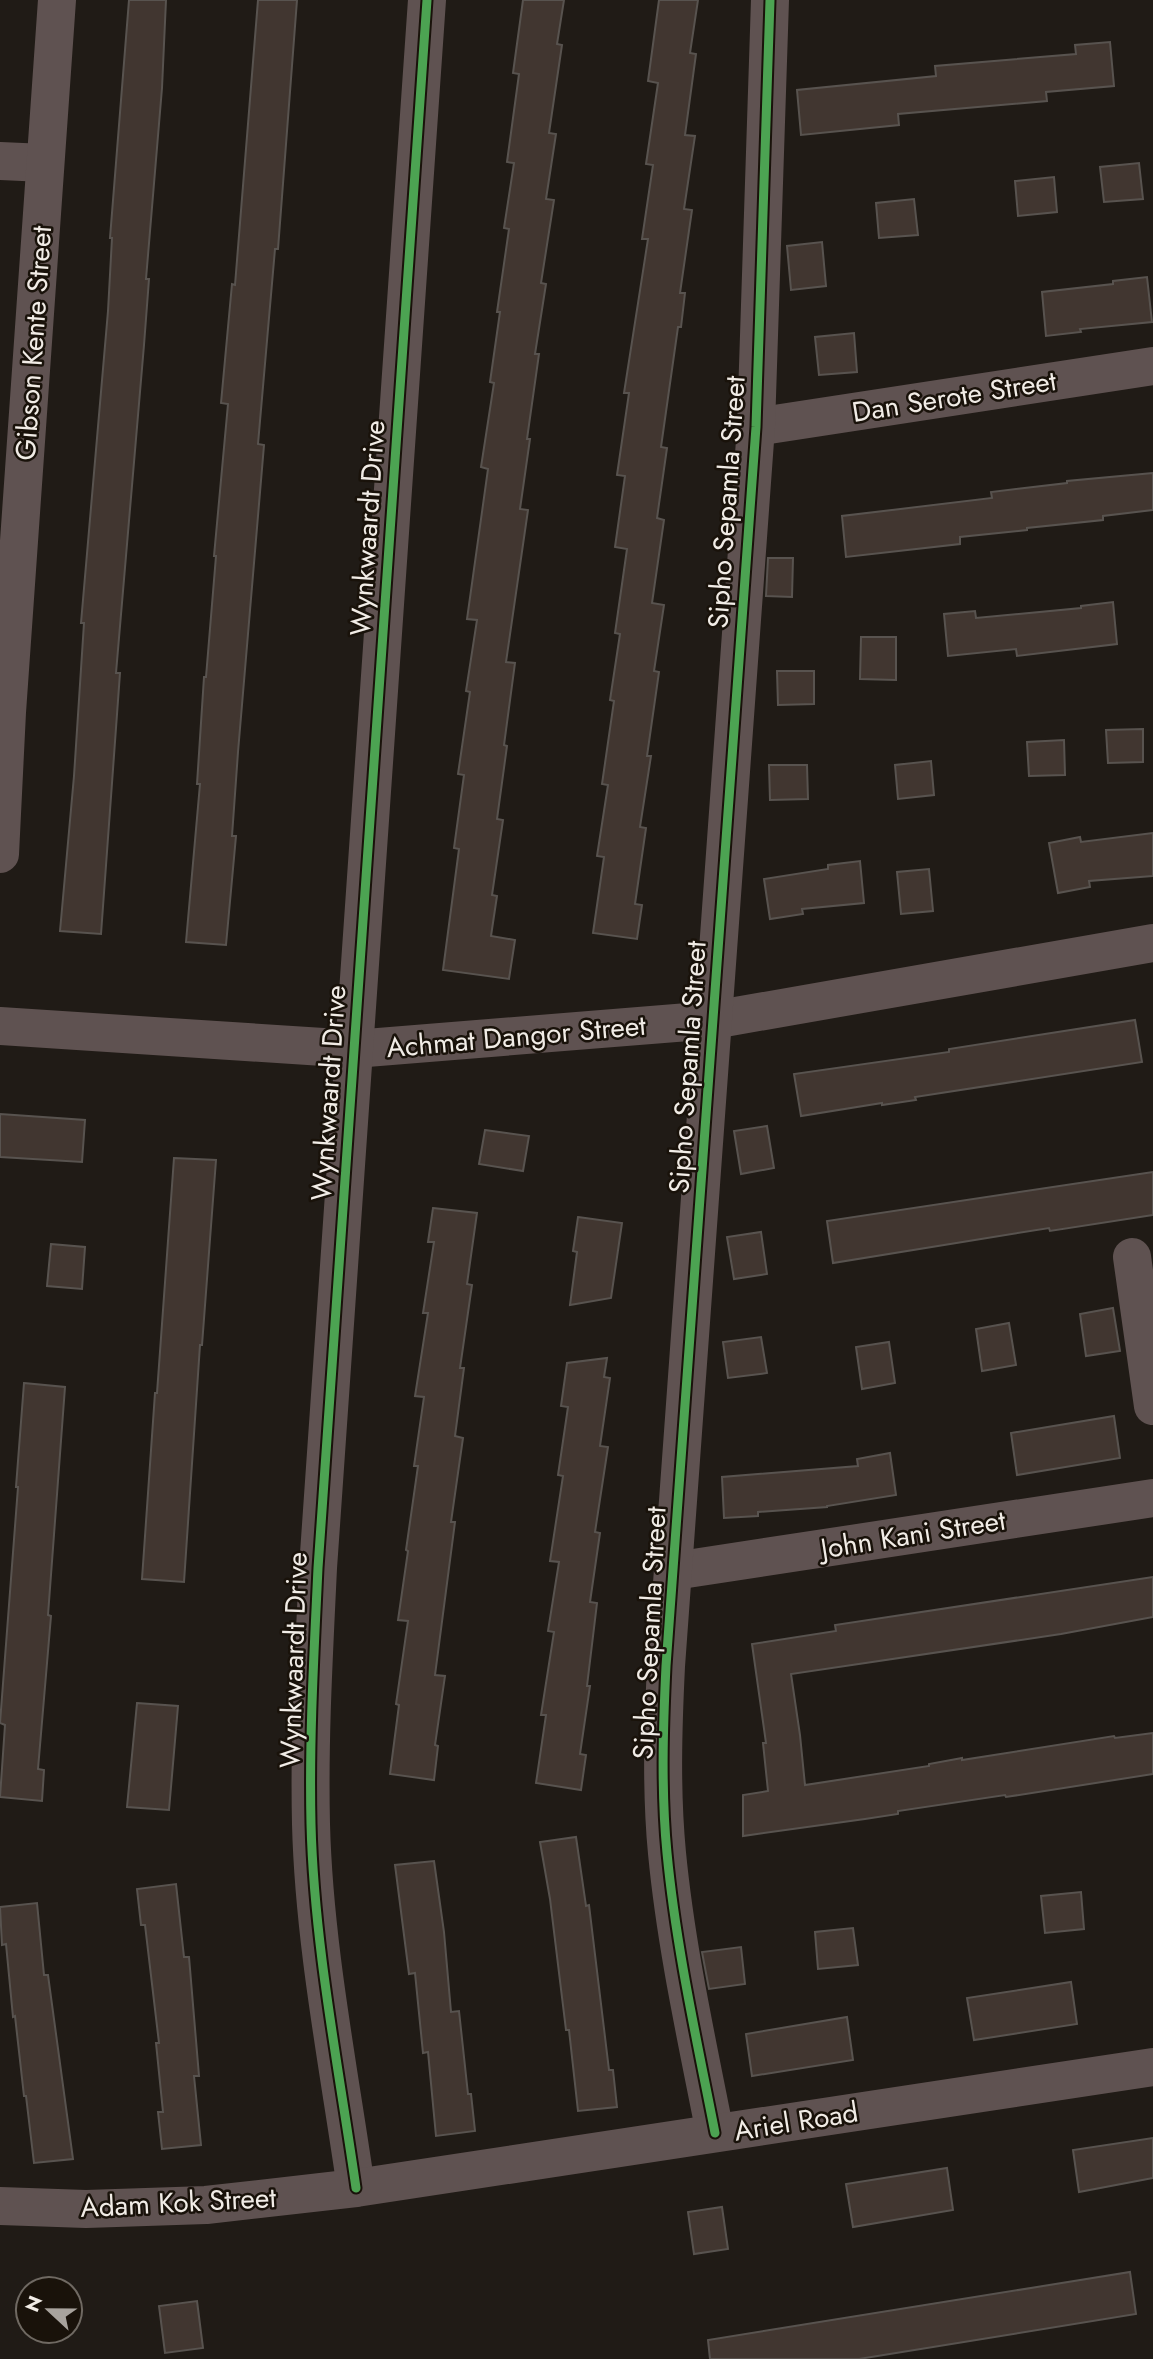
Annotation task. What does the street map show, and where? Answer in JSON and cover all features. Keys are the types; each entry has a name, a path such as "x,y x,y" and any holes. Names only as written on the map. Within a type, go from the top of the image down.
{"street":[{"name":"Gibson Kente Street","path":"0,854 4,712 57,0"},
{"name":"Wynkwaardt Drive","path":"356,2188 321,1948 311,1826 312,1706 318,1568 427,0"},
{"name":"Sipho Sepamla Street","path":"715,2133 681,1951 667,1853 662,1752 756,427 770,0"},
{"path":"0,161 45,163"},
{"name":"Dan Serote Street","path":"756,427 1153,366"},
{"name":"Achmat Dangor Street","path":"0,1026 354,1049 713,1020 1153,943"},
{"path":"1132,1256 1153,1406"},
{"name":"John Kani Street","path":"674,1571 1153,1498"},
{"name":"Ariel Road","path":"356,2188 1153,2067"},
{"name":"Adam Kok Street","path":"0,2206 86,2209 206,2205 356,2188"}],"building":[{"path":"129,0 166,0 162,88 146,279 149,279 116,673 120,673 101,934 60,931 74,776 84,623 81,623 108,311 110,238"},
{"path":"258,0 297,0 278,249 275,249 258,444 264,445 238,752 232,836 236,836 226,945 186,942 200,784 197,784 204,677 228,404 221,403 232,284 235,285"},
{"path":"523,0 564,0 557,44 562,45 549,133 556,134 546,199 554,200 541,283 546,284 535,354 539,354 520,509 528,510 506,662 515,663 497,819 503,820 492,895 497,896 491,936 515,940 509,979 443,970 459,849 454,848 464,775 458,774 470,692 466,691 477,620 467,619 488,469 481,467 494,383 490,382 509,229 504,228 514,163 507,162 519,74 513,73"},
{"path":"659,0 698,0 690,53 696,54 685,135 695,136 684,209 692,210 680,293 685,293 661,447 667,448 657,518 664,520 652,603 664,605 654,671 659,672 647,756 651,756 640,827 646,828 635,904 642,905 637,939 593,933 604,857 597,856 608,785 602,784 620,634 615,633 627,549 615,547 625,476 617,475 629,393 624,393 648,239 642,239 653,165 646,164 658,83 648,81"},
{"path":"1110,42 1114,86 1046,92 1047,101 898,114 899,125 801,135 797,90 936,76 935,66 1076,54 1075,45"},
{"path":"1139,163 1143,199 1104,202 1100,167"},
{"path":"1054,177 1057,212 1018,216 1015,181"},
{"path":"914,199 918,235 879,238 876,203"},
{"path":"822,242 826,286 791,290 787,246"},
{"path":"1147,277 1152,322 1080,329 1081,332 1046,336 1042,292 1113,284 1113,281"},
{"path":"854,333 857,372 819,375 815,337"},
{"path":"1153,473 1153,510 1103,516 1103,520 960,537 960,544 846,557 842,516 992,498 991,492 1067,481"},
{"path":"768,558 793,558 792,597 766,596"},
{"path":"1113,602 1117,644 1017,656 1016,649 948,656 944,614 975,611 976,618 1081,608"},
{"path":"861,637 896,637 896,680 860,679"},
{"path":"777,671 814,671 814,704 778,705"},
{"path":"1143,729 1143,762 1108,763 1106,730"},
{"path":"1064,740 1065,775 1029,776 1027,742"},
{"path":"931,761 934,795 898,799 895,765"},
{"path":"769,765 807,765 808,799 770,800"},
{"path":"1153,833 1153,876 1089,881 1090,887 1058,893 1049,843 1080,837 1081,842"},
{"path":"860,861 864,903 802,909 803,914 770,919 764,879"},
{"path":"929,869 933,911 901,914 897,872"},
{"path":"1135,1020 1142,1062 915,1097 916,1100 801,1116 794,1074 949,1052 949,1049"},
{"path":"0,1114 85,1120 82,1162 0,1157"},
{"path":"767,1126 774,1168 741,1174 734,1131"},
{"path":"485,1130 529,1136 523,1171 479,1164"},
{"path":"174,1158 216,1160 184,1582 142,1579"},
{"path":"1153,1172 1153,1215 1050,1231 1049,1228 833,1263 827,1221"},
{"path":"433,1208 477,1213 467,1284 472,1285 460,1368 464,1368 455,1436 463,1438 435,1675 445,1676 435,1745 438,1746 434,1780 390,1774 399,1705 396,1704 408,1621 398,1620 424,1397 415,1396 428,1313 423,1313 434,1242 428,1242"},
{"path":"578,1217 622,1223 611,1298 570,1305 577,1252 573,1251"},
{"path":"761,1232 767,1274 734,1279 727,1237"},
{"path":"51,1244 85,1247 82,1289 47,1286"},
{"path":"1113,1308 1120,1351 1086,1356 1080,1314"},
{"path":"1009,1323 1016,1365 982,1371 976,1329"},
{"path":"761,1337 767,1373 728,1378 723,1342"},
{"path":"889,1342 895,1383 862,1389 856,1347"},
{"path":"607,1358 604,1377 610,1378 600,1446 608,1447 595,1532 600,1533 590,1602 597,1603 587,1686 590,1686 580,1754 586,1755 581,1790 536,1783 546,1715 541,1715 554,1632 548,1631 559,1562 550,1561 563,1476 558,1475 568,1407 561,1406 567,1363"},
{"path":"24,1383 65,1387 48,1615 51,1616 38,1769 44,1770 42,1801 0,1797 5,1725 0,1723"},
{"path":"1114,1416 1120,1458 1017,1475 1011,1433"},
{"path":"890,1453 896,1495 827,1507 758,1512 758,1516 724,1518 722,1477 858,1466 857,1459"},
{"path":"1153,1577 1153,1617 1061,1634 791,1674 805,1785 929,1766 962,1758 1153,1733 1153,1774 743,1836 743,1795 768,1791 763,1743 766,1743 752,1644 836,1631 835,1625"},
{"path":"137,1703 178,1706 169,1810 127,1807"},
{"path":"576,1837 586,1906 589,1905 609,2070 613,2070 617,2107 578,2111 569,2030 566,2030 540,1842"},
{"path":"434,1861 451,2012 459,2011 475,2131 436,2136 428,2052 423,2053 415,1973 409,1974 395,1865"},
{"path":"176,1884 184,1957 189,1957 199,2076 194,2076 201,2145 162,2149 158,2112 163,2112 156,2043 159,2043 145,1925 141,1925 137,1889"},
{"path":"1081,1892 1084,1929 1045,1933 1041,1896"},
{"path":"37,1903 44,1975 48,1975 73,2159 34,2163 15,2016 13,2017 6,1944 2,1945 0,1907"},
{"path":"853,1928 858,1965 818,1969 815,1932"},
{"path":"741,1947 745,1984 709,1989 702,1952"},
{"path":"1071,1982 1077,2024 974,2040 967,1998"},
{"path":"847,2017 853,2060 752,2076 746,2034"},
{"path":"1153,2138 1153,2178 1079,2192 1073,2150"},
{"path":"947,2168 953,2210 853,2227 846,2184"},
{"path":"722,2207 728,2249 694,2254 688,2212"},
{"path":"1130,2272 1136,2314 859,2359 710,2359 708,2340"},
{"path":"197,2301 203,2348 165,2353 159,2306"}],"cycle path":[{"path":"356,2188 317,1915 311,1824 312,1696 318,1568 427,0"},
{"path":"715,2133 671,1888 664,1806 663,1736 756,427 770,0"}]}
